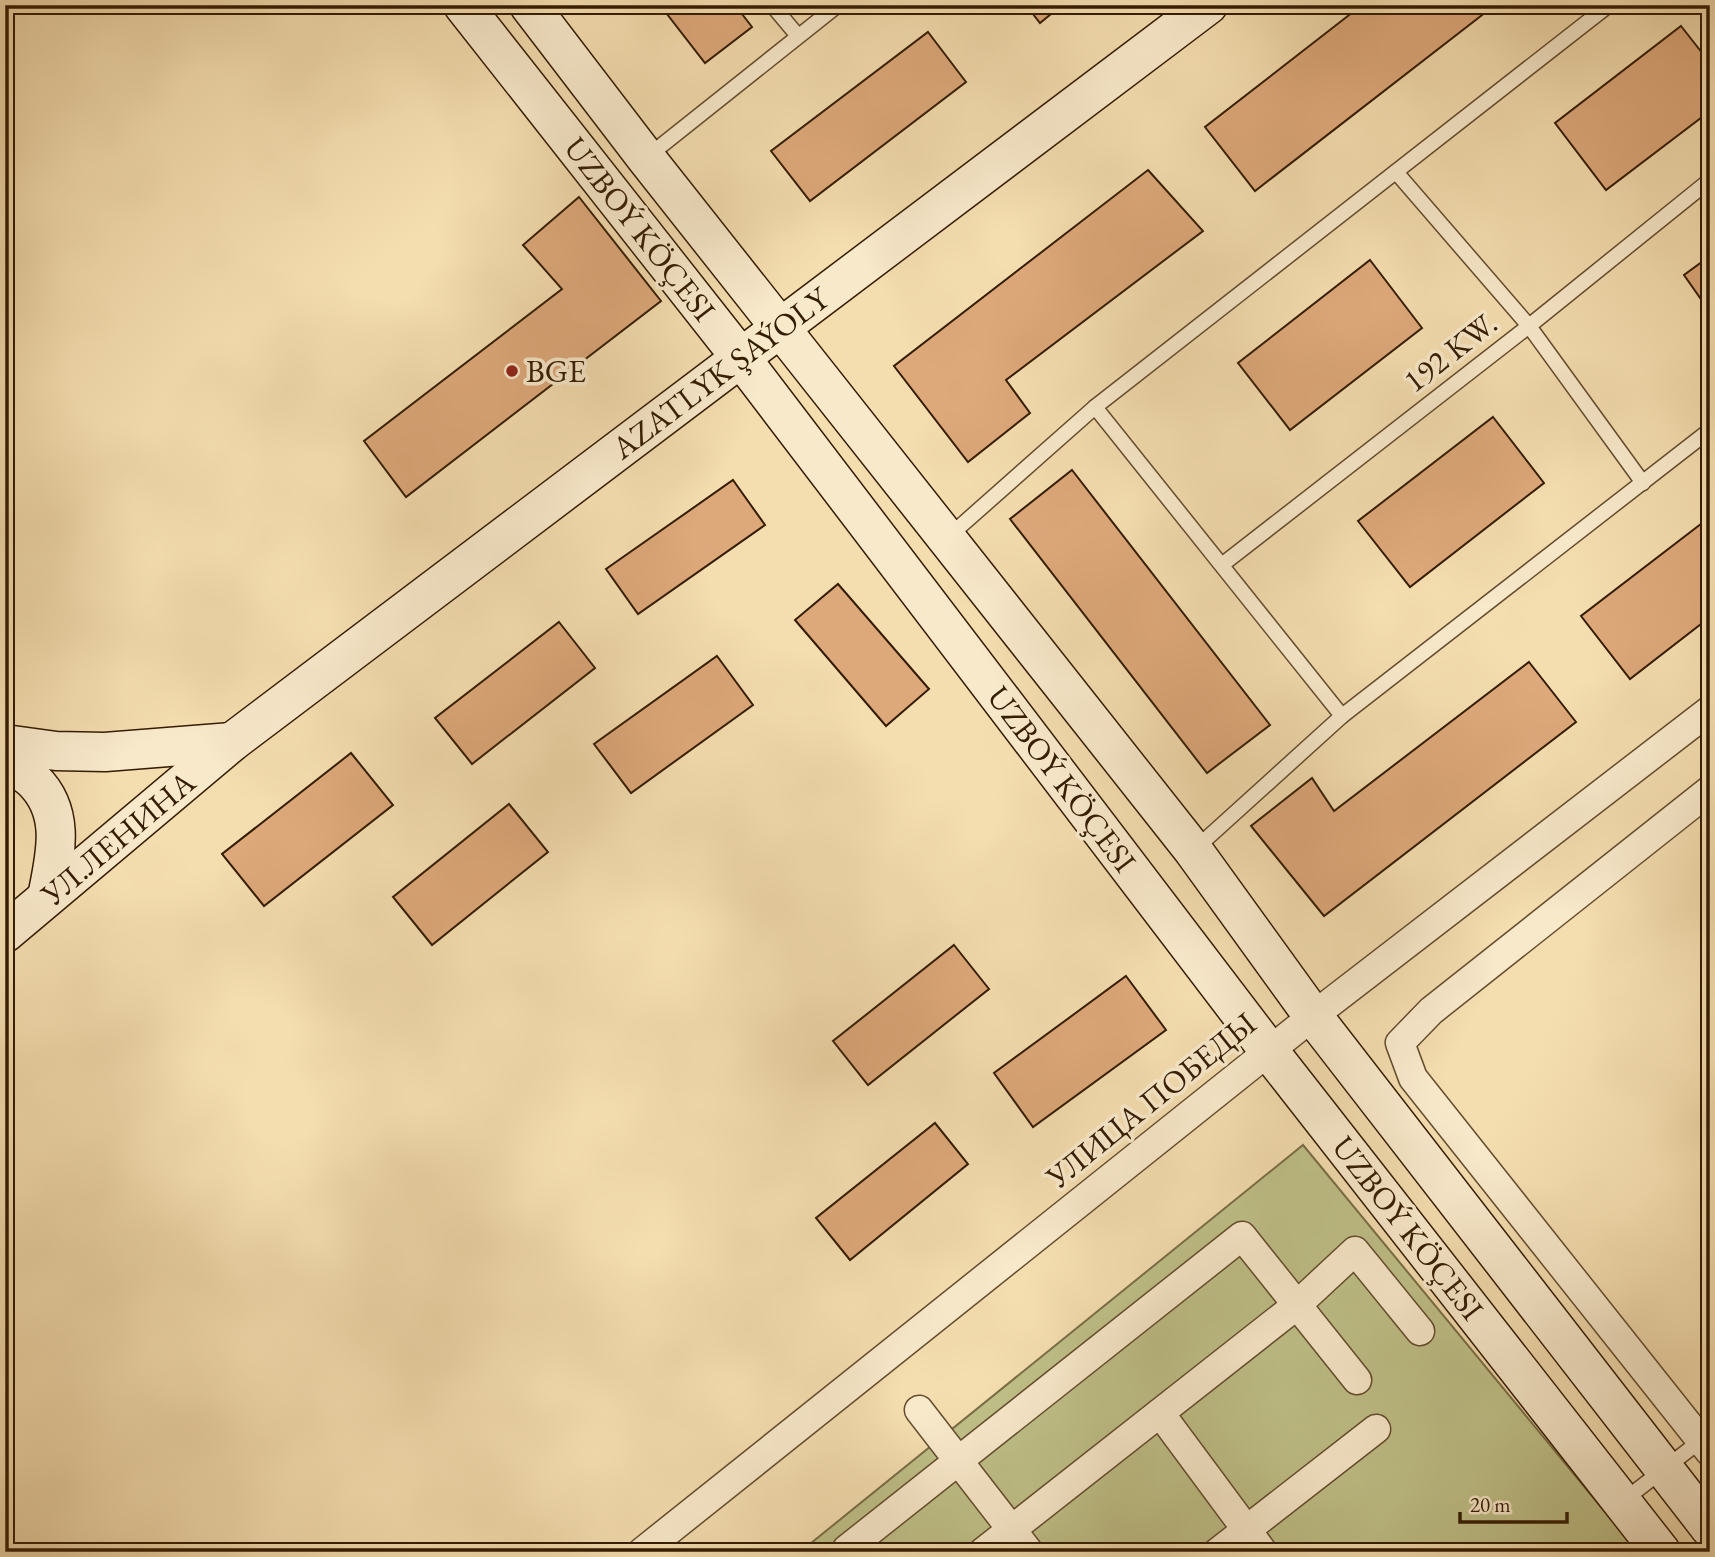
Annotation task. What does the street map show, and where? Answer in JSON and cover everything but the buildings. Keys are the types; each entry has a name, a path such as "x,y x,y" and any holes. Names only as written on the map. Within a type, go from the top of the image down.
{"street":[{"name":"UZBOÝ KÖÇESI","path":"463,5 741,358 1269,1051 1661,1552"},
{"name":"UZBOÝ KÖÇESI","path":"529,5 646,158 1193,850 1313,1016 1710,1528"},
{"name":"AZATLYK ŞAÝOLY","path":"232,743 1208,5"},
{"name":"УЛИЦА ПОБЕДЫ","path":"642,1552 1313,1016 1710,710"},
{"path":"5,744 56,751 105,752 232,743"},
{"name":"УЛ.ЛЕНИНА","path":"5,933 232,743"},
{"path":"5,762 33,780 50,802 57,845 47,897"},
{"path":"1707,1442 1413,1078 1400,1043 1431,1010 1710,790"},
{"path":"849,1552 847,1549 1242,1236 1357,1380"},
{"path":"983,1552 1297,1305 1355,1251 1420,1331"},
{"path":"919,1410 1029,1552"},
{"path":"1160,1413 1255,1541"},
{"path":"1219,1552 1255,1541 1377,1429"}],"lane":[{"path":"772,5 798,36"},
{"path":"646,158 838,5"},
{"path":"947,538 1095,407 1609,5"},
{"path":"1396,172 1529,326 1643,483"},
{"name":"192 KW.","path":"1223,564 1529,326 1710,180"},
{"path":"1095,407 1342,716"},
{"path":"1193,850 1342,716 1710,430"},
{"path":"1622,1502 1664,1469 1707,1442"}],"green space":[{"path":"1303,1145 1638,1552 800,1552"}],"place":[{"name":"BGE","path":"512,371"}]}
